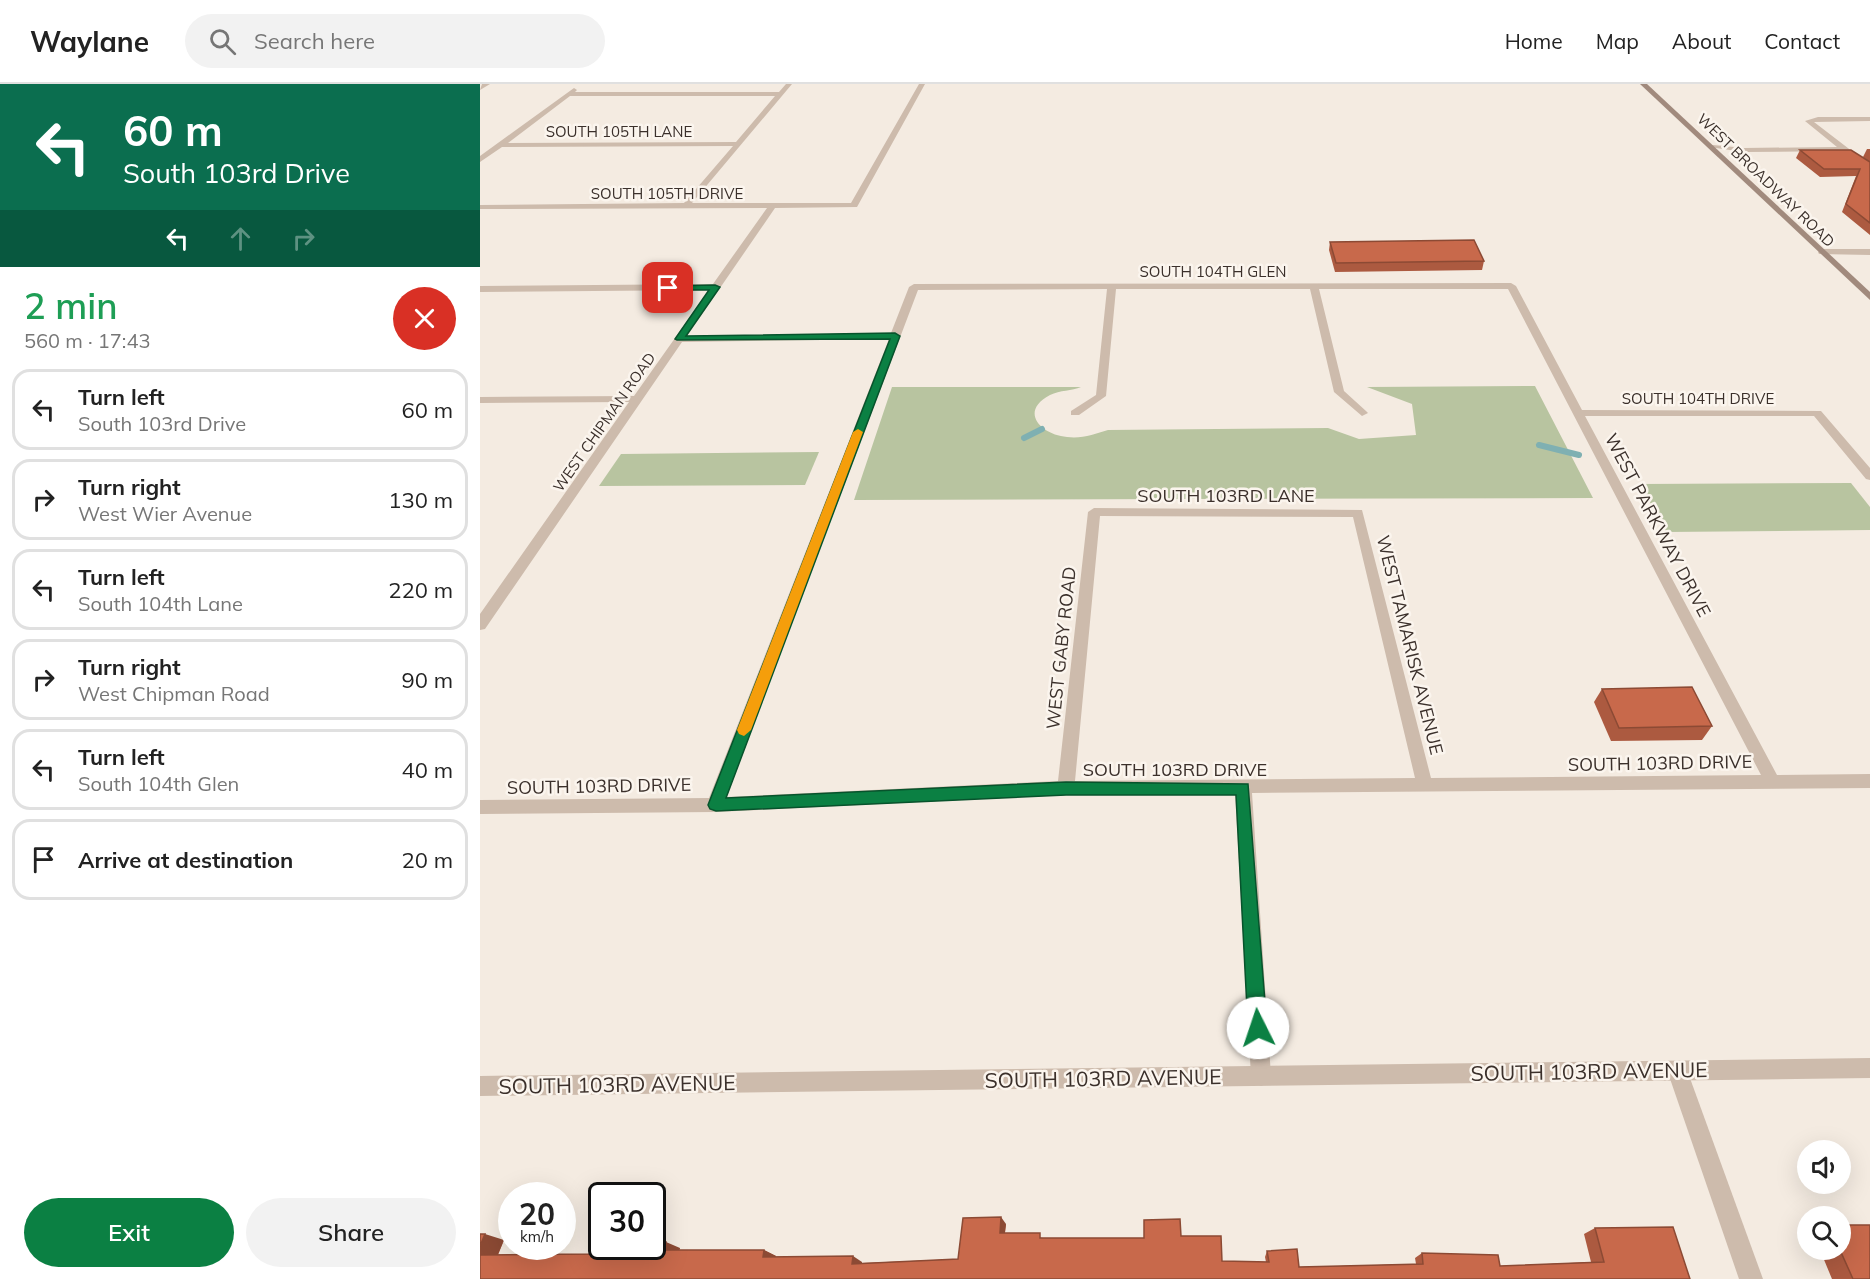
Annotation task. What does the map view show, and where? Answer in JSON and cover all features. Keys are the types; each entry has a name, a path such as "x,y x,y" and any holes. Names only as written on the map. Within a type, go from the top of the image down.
{"main road":[{"name":"WEST BROADWAY ROAD","path":"1643,84 1713,147 1870,297"}],"street":[{"path":"480,88 487,84"},
{"path":"480,160 581,84"},
{"path":"686,206 789,84"},
{"name":"SOUTH 105TH DRIVE","path":"480,207 854,205 922,84"},
{"path":"567,94 781,94"},
{"path":"1870,118 1808,121 1870,169"},
{"path":"1713,147 1735,144 1834,143"},
{"name":"SOUTH 105TH LANE","path":"500,145 738,144"},
{"path":"1713,147 1744,150 1842,149"},
{"name":"WEST CHIPMAN ROAD","path":"480,625 772,206"},
{"path":"1822,252 1870,252"},
{"name":"SOUTH 104TH GLEN","path":"895,336 914,286 1511,286"},
{"path":"1075,412 1101,396 1112,286"},
{"path":"1314,286 1339,392 1362,413"},
{"name":"WEST PARKWAY DRIVE","path":"1511,286 1772,781"},
{"path":"480,289 715,287"},
{"path":"680,339 895,336 716,805"},
{"path":"480,400 638,399"},
{"name":"SOUTH 104TH DRIVE","path":"1578,413 1817,413 1870,476"},
{"name":"SOUTH 103RD LANE","path":"1094,512 1358,513"},
{"name":"WEST GABY ROAD","path":"1066,788 1094,512"},
{"name":"WEST TAMARISK AVENUE","path":"1358,513 1425,786"},
{"name":"SOUTH 103RD DRIVE","path":"480,807 716,805 1066,788 1243,789 1870,781"},
{"path":"1243,789 1260,1076"},
{"name":"SOUTH 103RD AVENUE","path":"480,1086 1870,1068"},
{"path":"1677,1070 1751,1279"}],"green space":[{"path":"1535,386 1593,498 854,500 892,387 1081,387 1050,395 1036,408 1037,422 1042,427 1049,432 1067,437 1083,437 1108,430 1328,428 1359,439 1416,435 1412,404 1367,387"},
{"path":"819,452 805,485 599,486 621,454"},
{"path":"1851,483 1870,507 1870,530 1666,532 1640,484"}],"building":[{"path":"1800,150 1851,150 1870,162 1870,223 1846,204 1860,169 1824,169"},
{"path":"1474,240 1484,261 1336,263 1330,242"},
{"path":"1692,687 1712,726 1619,728 1602,689"},
{"path":"1001,1217 1000,1233 1040,1233 1040,1238 1144,1238 1144,1220 1180,1219 1181,1236 1221,1236 1222,1261 1269,1262 1267,1251 1297,1249 1299,1267 1423,1264 1422,1253 1498,1255 1500,1266 1604,1262 1595,1228 1673,1227 1690,1279 480,1279 480,1255 498,1255 498,1260 576,1260 576,1254 588,1254 588,1260 666,1260 666,1250 764,1250 763,1257 853,1256 852,1264 958,1259 963,1218"},
{"path":"1851,1225 1870,1225 1870,1279 1853,1279 1844,1260 1851,1260"},
{"path":"480,1234 485,1234 480,1246"}],"waterway":[{"path":"1024,438 1042,429"},
{"path":"1539,445 1579,455"}],"slow traffic":[{"path":"744,730 858,432"}],"route":[{"path":"668,288 715,287 680,339 895,336 716,805 1066,788 1243,789 1258,1028"}]}
